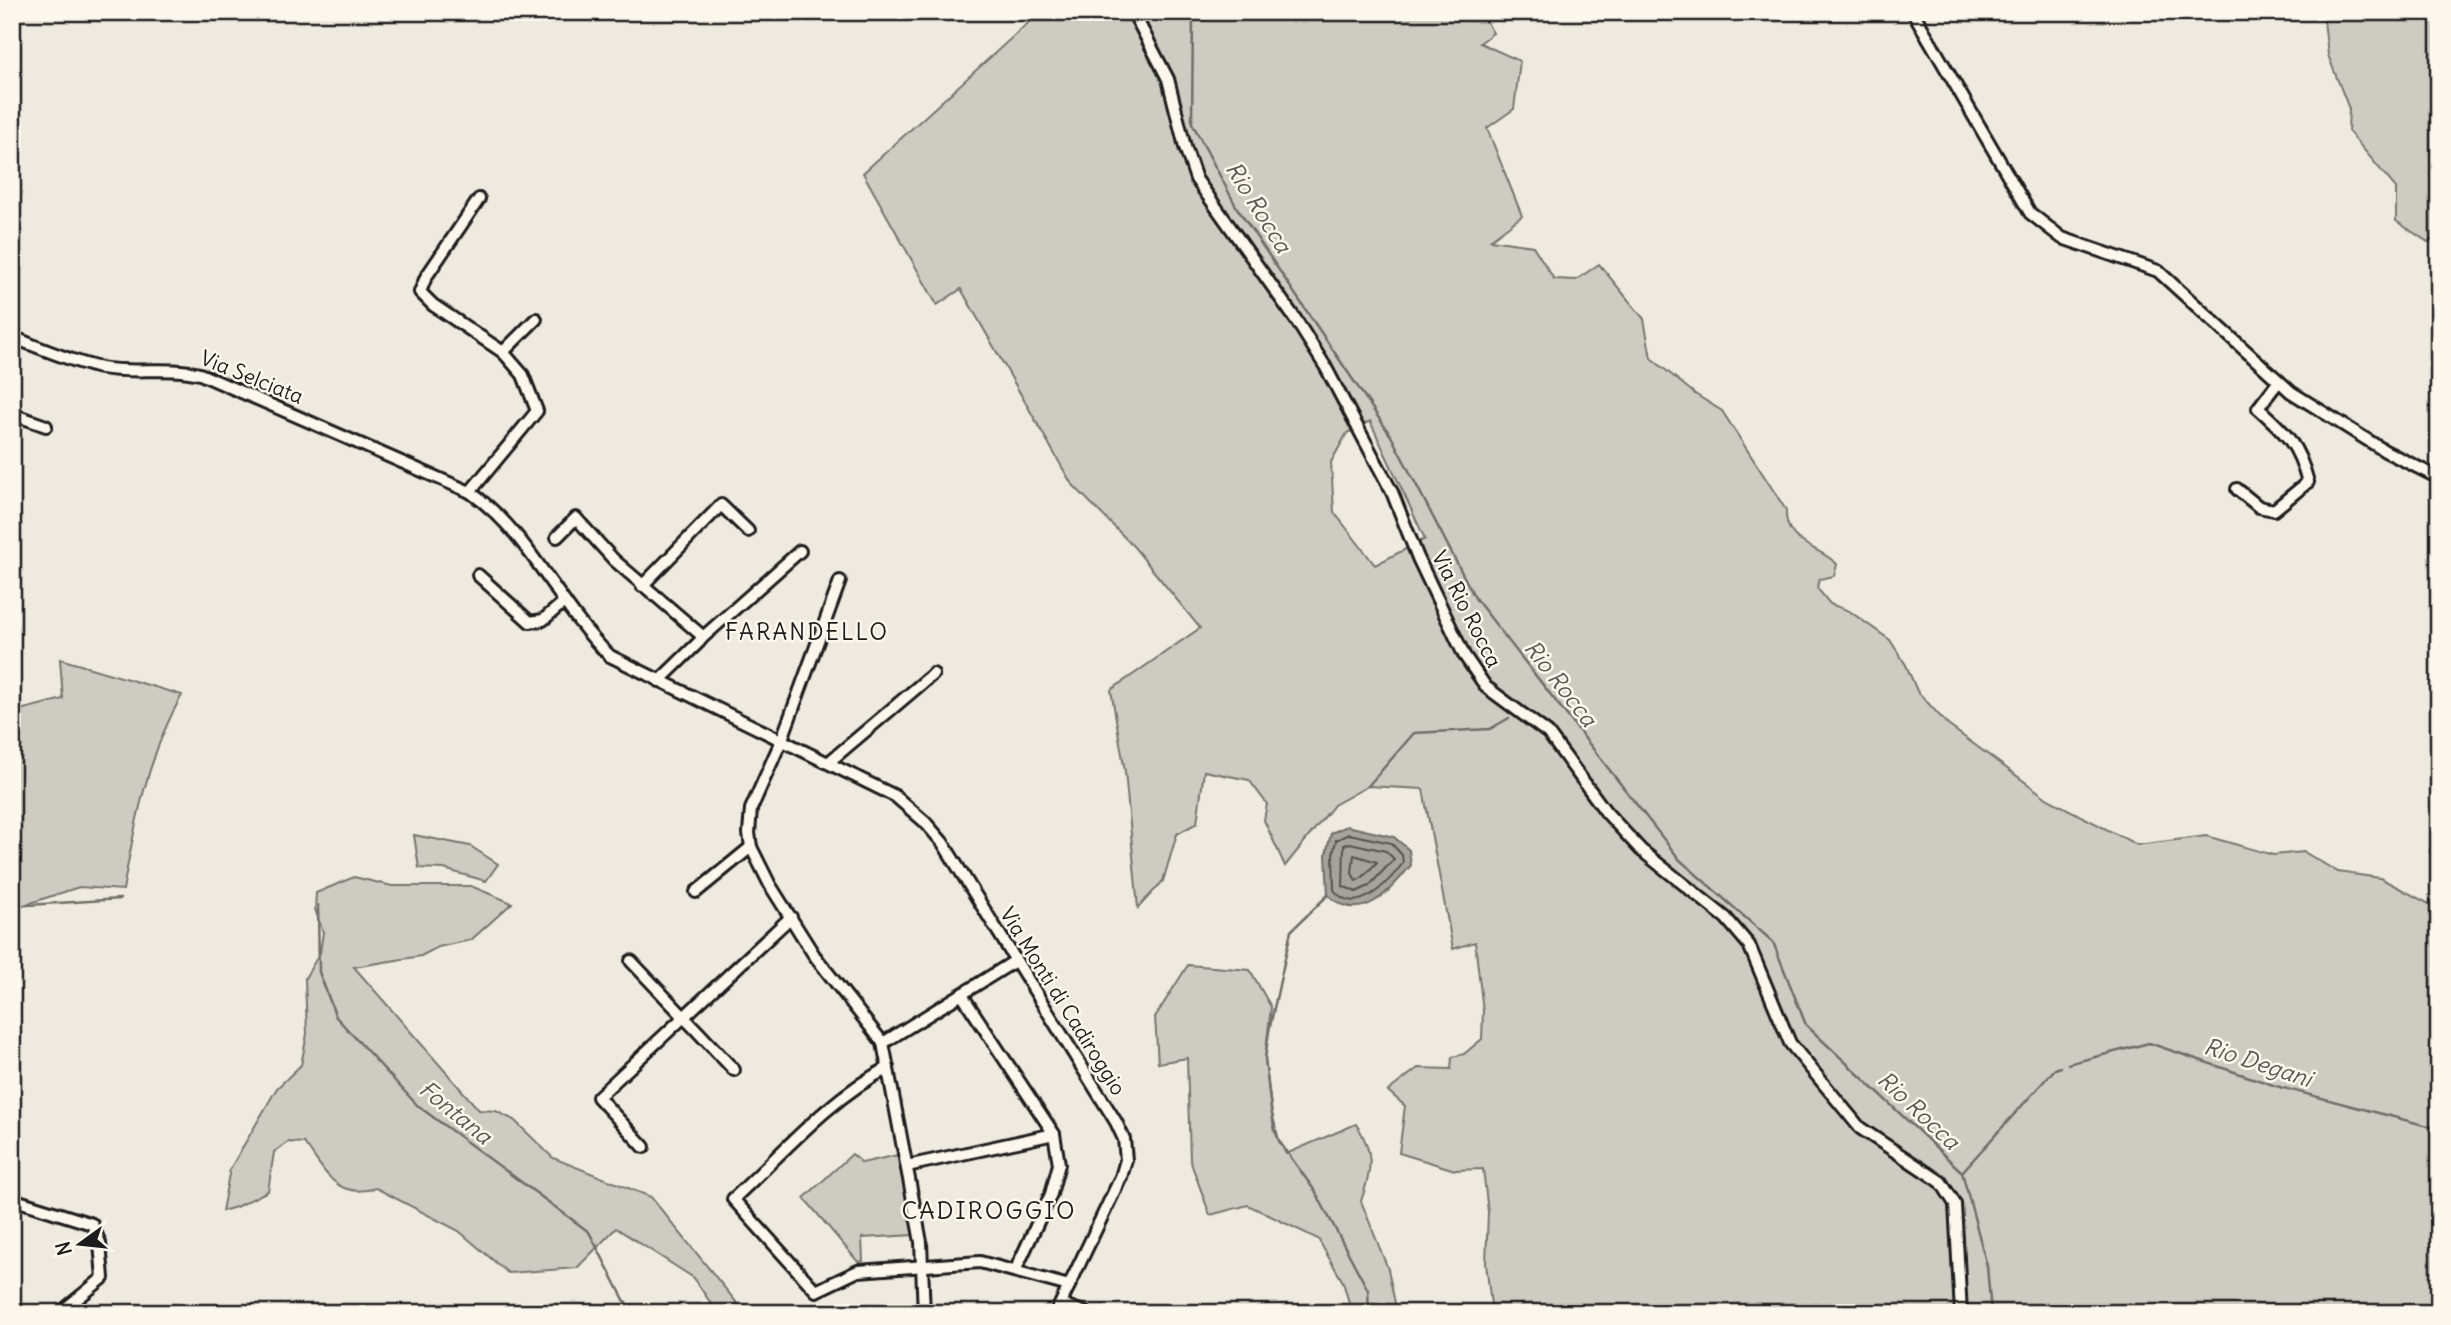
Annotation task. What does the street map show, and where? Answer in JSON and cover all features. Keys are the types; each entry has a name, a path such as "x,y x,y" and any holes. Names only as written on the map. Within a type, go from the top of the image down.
{"street":[{"name":"Via Rio Rocca","path":"1133,12 1168,79 1185,148 1196,179 1296,320 1325,366 1392,492 1418,558 1464,656 1486,687 1548,733 1606,812 1641,850 1726,918 1749,945 1790,1043 1860,1128 1941,1182 1949,1192 1955,1204 1961,1313"},
{"path":"1913,12 2031,213 2062,238 2158,271 2234,337 2291,392 2385,451 2439,478"},
{"path":"470,492 537,411 523,375 503,352 433,305 420,292 426,277 479,199"},
{"path":"503,352 536,319"},
{"name":"Via Selciata","path":"12,337 100,368 138,371 179,369 200,374 353,441"},
{"path":"2236,489 2259,507 2274,510 2308,482 2301,456 2290,438 2258,408 2279,381"},
{"path":"12,414 46,426"},
{"name":"Via Monti di Cadiroggio","path":"353,441 470,492 502,517 524,542 582,627 611,656 895,796 925,822 943,843 1091,1080 1124,1139 1126,1160 1121,1177 1059,1308"},
{"path":"642,586 721,505 748,531"},
{"path":"556,537 576,518 642,586 702,638"},
{"path":"659,681 702,638 800,551"},
{"path":"478,575 530,622 543,621 564,602"},
{"path":"840,581 782,740 751,809 748,822 751,848 791,917 820,963 883,1043 907,1166 922,1265 924,1313"},
{"path":"830,762 933,674"},
{"path":"696,892 751,848"},
{"path":"644,1147 598,1097 791,917"},
{"path":"631,961 734,1070"},
{"path":"883,1043 1015,961"},
{"path":"962,995 1054,1134 1059,1164 1057,1174 1051,1194 1016,1269"},
{"path":"888,1068 872,1076 834,1106 733,1199 816,1291 858,1271 980,1262 1016,1269 1069,1286"},
{"path":"907,1166 1054,1134"},
{"path":"12,1199 92,1224 100,1243 103,1278 60,1313"},
{"path":"1059,1308 1086,1313"}],"shaded area":[{"path":"1040,12 1481,12 1493,33 1480,43 1520,61 1514,109 1487,128 1522,216 1490,240 1533,246 1554,279 1576,280 1599,264 1644,319 1651,358 1695,394 1722,411 1786,510 1790,530 1803,543 1837,564 1834,576 1819,579 1817,588 1830,604 1849,611 1890,640 1906,665 1917,691 1948,725 2048,799 2137,845 2206,836 2273,855 2304,852 2338,872 2380,878 2439,909 2439,1313 1492,1313 1486,1263 1488,1212 1483,1169 1455,1170 1399,1153 1405,1106 1388,1091 1418,1068 1451,1069 1452,1057 1464,1054 1482,1039 1483,1011 1475,942 1453,949 1423,789 1368,786 1334,805 1285,866 1264,820 1267,804 1249,780 1204,771 1197,823 1177,834 1163,881 1138,908 1125,772 1111,690 1200,628 1134,547 1071,483 961,289 937,305 863,173","holes":["1370,421 1425,539 1375,565 1334,512 1331,462 1347,433"]},
{"path":"2323,12 2439,12 2439,237 2428,242 2396,221 2396,188 2348,131 2349,109 2328,55"},
{"path":"60,659 182,695 160,741 144,790 123,890 79,887 12,909 12,712 63,699"},
{"path":"414,835 470,846 498,864 486,881 444,869 419,868"},
{"path":"354,877 392,886 471,886 512,903 471,940 438,947 421,956 354,967 479,1110 496,1111 514,1120 553,1158 651,1197 745,1313 717,1313 694,1278 616,1228 577,1268 508,1273 459,1231 376,1188 362,1191 341,1186 326,1173 304,1143 288,1142 274,1152 268,1191 222,1211 230,1169 277,1088 301,1065 307,1034 305,978 320,953 323,932 315,909 316,893"},
{"path":"1188,965 1250,970 1271,1007 1265,1059 1274,1130 1286,1154 1356,1124 1366,1143 1370,1161 1368,1180 1361,1201 1388,1269 1397,1313 1352,1313 1343,1282 1318,1239 1248,1205 1210,1215 1190,1160 1187,1058 1158,1063 1155,1017"},
{"path":"852,1154 862,1163 898,1155 914,1235 862,1238 863,1261 858,1262 804,1198"}],"water":[{"path":"1347,826 1394,837 1409,850 1411,865 1384,895 1363,906 1340,904 1328,895 1326,854 1331,833"}],"waterway":[{"name":"Rio Rocca","path":"1193,12 1192,123 1237,208 1391,436 1475,598 1680,860 1773,942 1806,1025 1962,1172 1987,1266 1991,1313"},
{"path":"1368,786 1414,733 1490,729 1509,718"},
{"path":"1328,895 1291,931 1265,1059 1271,1110 1279,1141 1315,1191 1368,1290 1369,1313"},
{"path":"12,906 120,899"},
{"name":"Fontana","path":"318,905 319,972 336,1017 418,1106 589,1232 631,1313"},
{"name":"Rio Degani","path":"2068,1064 2149,1043 2276,1086 2439,1129"},
{"name":"Rio Degani","path":"1962,1172 2055,1069 2061,1067"}],"district":[{"name":"FARANDELLO","path":"807,631"},
{"name":"CADIROGGIO","path":"989,1210"}]}
